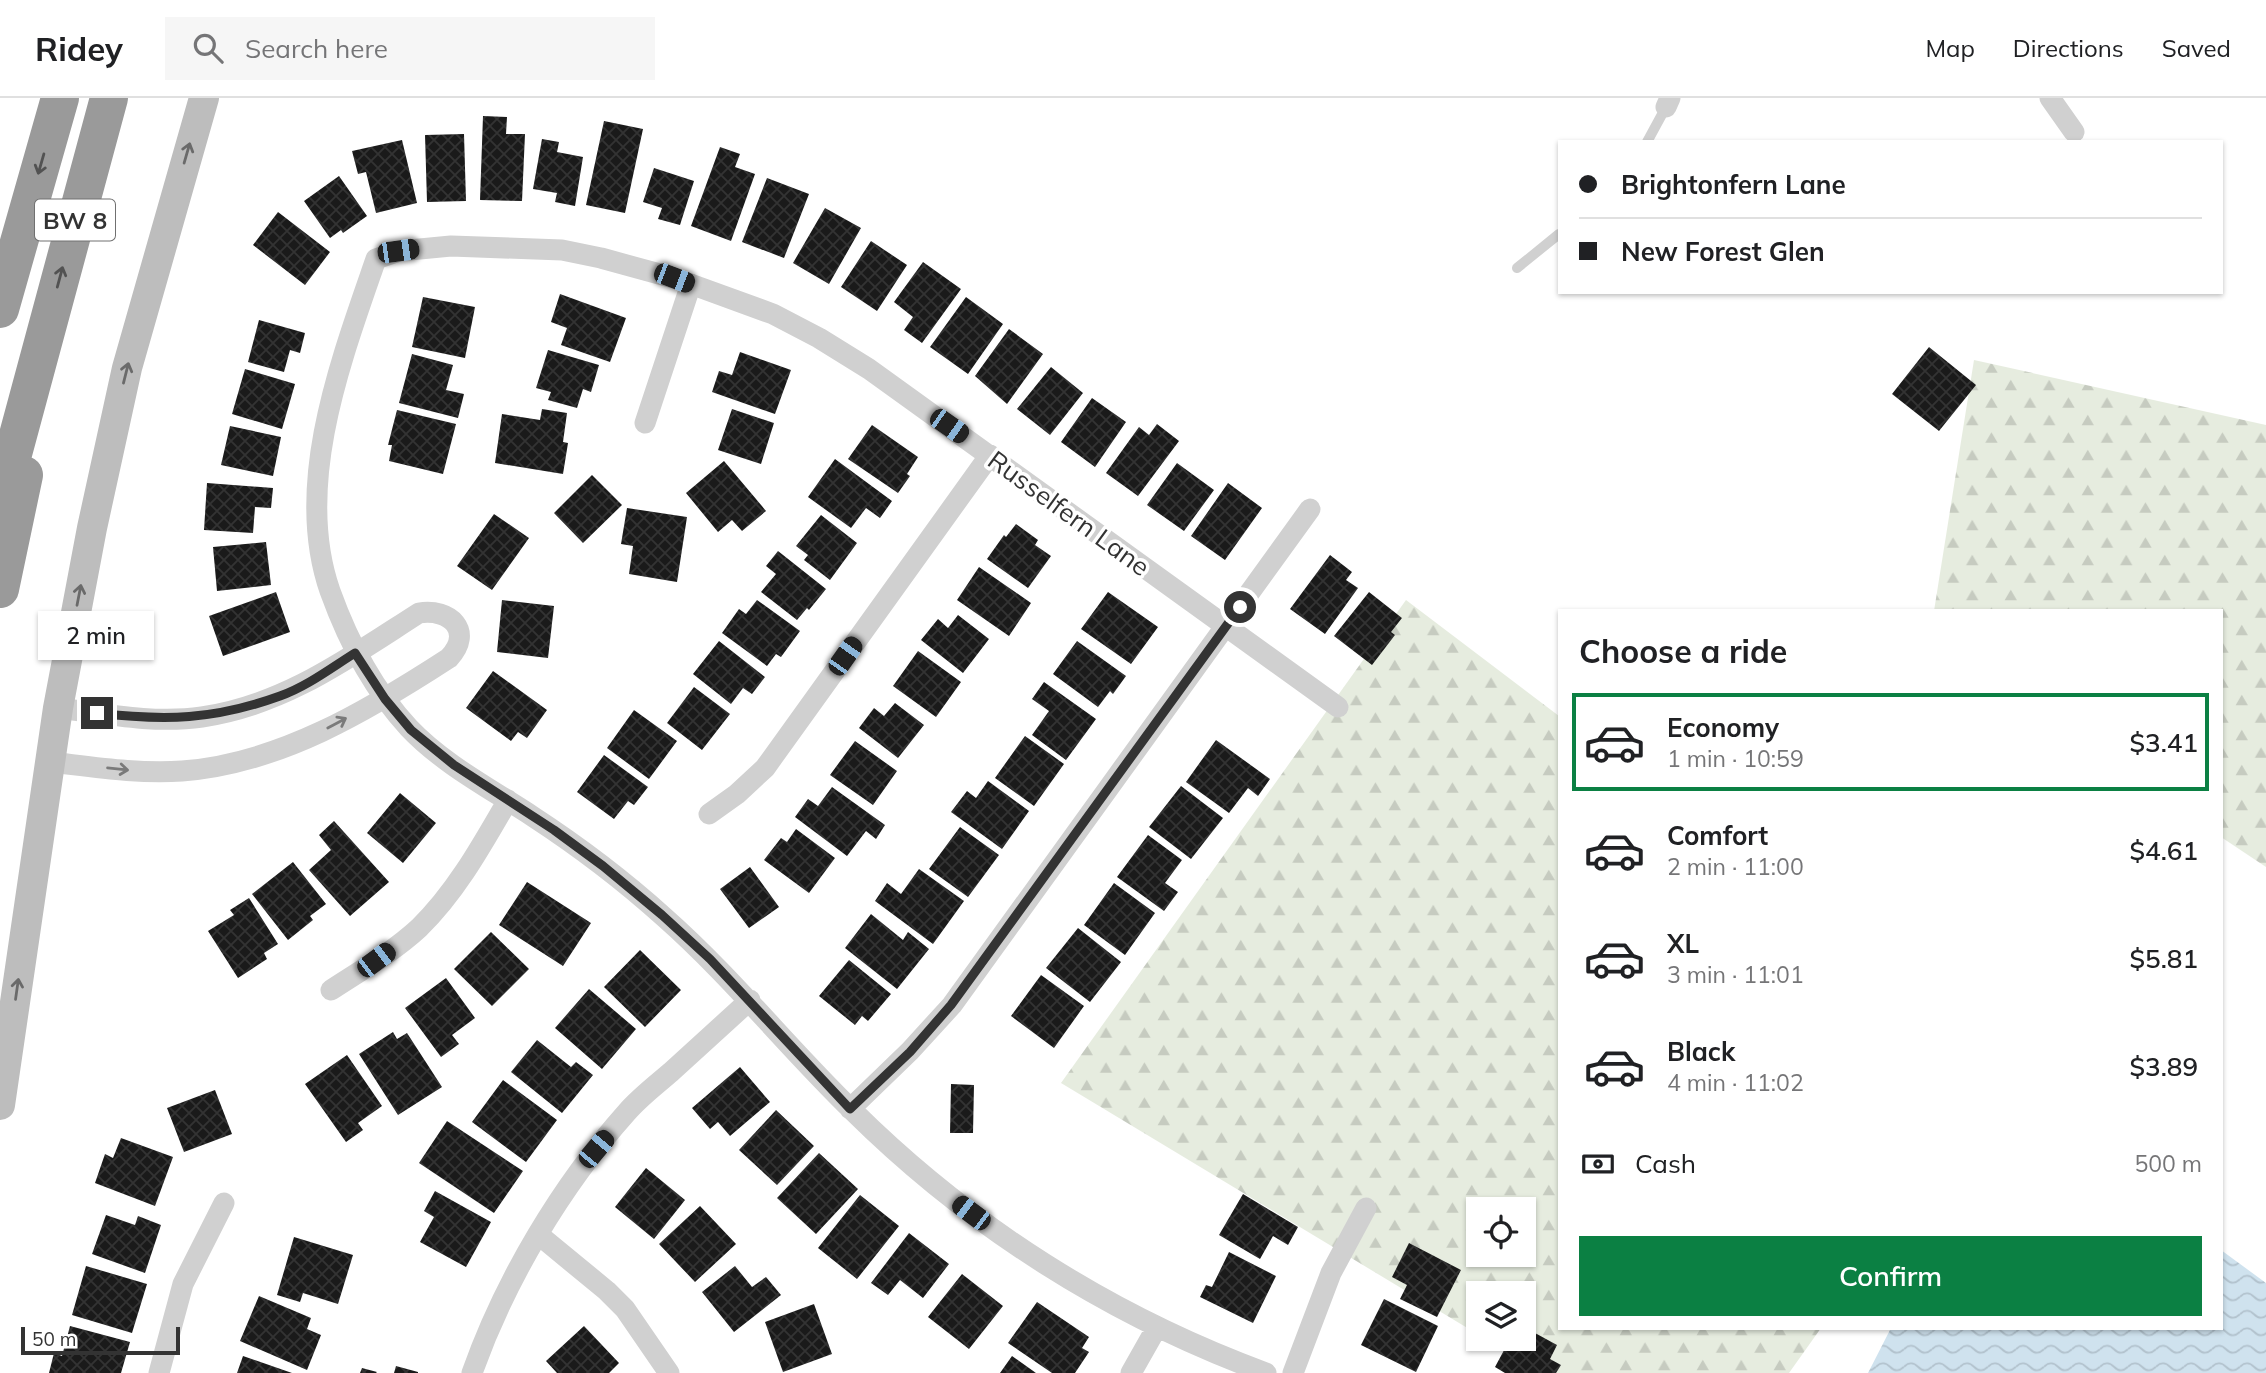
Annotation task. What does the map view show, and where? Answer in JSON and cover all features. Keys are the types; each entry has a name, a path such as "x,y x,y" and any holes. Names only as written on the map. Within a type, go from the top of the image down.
{"highway":[{"name":"BW 8","path":"0,309 60,98"},
{"name":"BW 8","path":"0,589 27,461 42,342 109,98"},
{"path":"0,502 42,342"}],"main road":[{"path":"0,1105 58,708 92,528 127,368 204,98"}],"street":[{"path":"2050,98 2074,132"},
{"name":"Russelfern Lane","path":"355,653 322,562 316,503 334,394 343,358 376,259 398,251 451,246 562,250 617,261 691,284 773,314 819,338 869,369 990,455 1338,707"},
{"path":"645,423 691,284"},
{"path":"709,814 737,794 765,768 990,455"},
{"path":"850,1109 910,1052 951,1005 1310,509"},
{"path":"50,762 135,771 183,771 230,764 316,734 385,699 449,658 456,650 459,634 455,623 446,614 432,611 419,614 281,696 202,717 161,719 58,708"},
{"path":"355,653 385,699 411,730 454,765 564,837 633,890 710,959 850,1109 939,1189 1027,1253 1079,1285 1157,1327 1266,1373"},
{"path":"331,990 418,928 450,892 479,852 508,800"},
{"path":"472,1373 497,1308 539,1235 596,1149 629,1110 750,1000"},
{"path":"159,1373 183,1284 224,1203"},
{"path":"1293,1373 1331,1273 1366,1209"},
{"path":"539,1235 597,1282 625,1309 669,1373"},
{"path":"1131,1373 1157,1327"}],"lane":[{"path":"1648,140 1668,103"},
{"path":"1517,268 1558,235"}],"green space":[{"path":"1974,360 2266,425 2266,867 2223,838 2223,609 1934,609"},
{"path":"1406,600 1558,715 1558,1330 1820,1330 1789,1373 1542,1373 1505,1351 1536,1351 1536,1281 1466,1281 1466,1327 1061,1083"}],"water":[{"path":"2223,1251 2266,1283 2266,1373 1868,1373 1890,1330 2223,1330"}],"building":[{"path":"483,116 507,117 506,134 525,134 522,201 480,200"},
{"path":"604,121 643,129 625,213 586,205"},
{"path":"464,134 466,201 427,202 425,135"},
{"path":"542,139 559,142 557,152 583,157 575,206 555,202 557,193 533,189"},
{"path":"402,140 417,203 376,213 366,172 358,174 352,151"},
{"path":"720,147 740,154 735,167 755,174 731,241 691,226"},
{"path":"654,168 694,181 680,225 658,219 662,208 643,202"},
{"path":"339,176 367,216 343,233 341,230 330,238 304,201"},
{"path":"767,178 809,194 784,258 742,242"},
{"path":"825,208 861,228 829,284 793,263"},
{"path":"278,212 330,252 305,285 253,245"},
{"path":"871,241 907,265 877,311 841,287"},
{"path":"923,262 961,289 922,343 904,330 913,317 894,302"},
{"path":"560,294 626,318 610,362 561,345 567,328 551,322"},
{"path":"423,297 475,307 465,358 412,347"},
{"path":"966,297 1003,324 968,374 930,347"},
{"path":"259,320 305,333 300,353 290,350 284,372 248,362"},
{"path":"1009,329 1043,354 1007,404 975,376"},
{"path":"1929,347 1976,385 1939,431 1892,394"},
{"path":"548,350 599,365 591,392 583,389 577,408 548,400 551,392 536,388"},
{"path":"740,352 791,370 775,414 712,392 719,371 732,375"},
{"path":"412,354 453,365 446,390 464,394 458,418 399,403"},
{"path":"1051,367 1083,393 1050,435 1017,409"},
{"path":"245,369 295,384 282,429 232,414"},
{"path":"1092,398 1126,422 1095,467 1061,442"},
{"path":"542,409 567,413 563,442 568,443 563,474 495,463 502,414 540,420"},
{"path":"732,409 774,423 761,464 718,450"},
{"path":"397,410 456,424 443,474 389,461 392,445 388,445"},
{"path":"1157,424 1179,441 1138,496 1106,473 1139,427 1149,435"},
{"path":"872,425 918,457 907,474 910,476 898,493 848,459"},
{"path":"230,426 281,437 273,476 221,465"},
{"path":"835,459 892,501 880,518 866,508 851,528 808,497"},
{"path":"724,461 766,511 742,531 732,520 718,532 686,493"},
{"path":"1177,463 1214,490 1184,531 1147,505"},
{"path":"592,475 622,505 583,543 554,513"},
{"path":"207,483 273,488 271,508 255,507 253,533 204,530"},
{"path":"1228,483 1262,508 1225,560 1191,536"},
{"path":"627,508 687,517 677,582 629,574 633,546 621,544"},
{"path":"494,514 529,538 492,590 457,566"},
{"path":"821,515 857,543 830,580 804,560 808,555 796,546"},
{"path":"1016,524 1038,540 1035,545 1051,556 1028,588 987,559 1004,535 1006,537"},
{"path":"266,542 271,585 217,591 213,547"},
{"path":"778,551 826,589 797,620 761,592 776,574 766,566"},
{"path":"1330,555 1352,572 1346,580 1358,588 1325,634 1290,609"},
{"path":"979,567 1031,603 1009,636 957,600"},
{"path":"276,592 290,632 223,656 209,616"},
{"path":"1108,592 1158,627 1131,664 1081,629"},
{"path":"1369,592 1402,618 1391,632 1395,635 1372,665 1334,636"},
{"path":"502,600 554,606 548,658 497,652"},
{"path":"757,600 800,631 781,657 776,654 767,666 722,633 739,609 746,614"},
{"path":"958,615 989,639 963,673 921,640 938,619 948,628"},
{"path":"719,641 765,677 752,694 743,688 731,704 693,674"},
{"path":"1077,641 1126,676 1113,694 1110,691 1098,707 1053,674"},
{"path":"918,651 961,682 936,717 893,686"},
{"path":"493,671 547,710 527,738 518,732 511,741 466,708"},
{"path":"1044,682 1096,719 1066,760 1032,735 1049,711 1032,699"},
{"path":"694,687 730,714 702,750 667,723"},
{"path":"895,703 924,725 898,758 859,728 874,708 884,716"},
{"path":"634,710 677,741 649,779 607,748"},
{"path":"1025,736 1064,764 1034,806 995,778"},
{"path":"1216,740 1270,779 1258,796 1248,788 1229,813 1186,782"},
{"path":"855,741 897,771 873,805 830,775"},
{"path":"604,755 648,787 634,805 628,801 614,819 577,792"},
{"path":"988,781 1029,811 1002,849 951,812 967,791 976,798"},
{"path":"1181,786 1223,818 1191,859 1149,827"},
{"path":"832,787 885,825 876,839 866,831 847,856 795,817 808,799 818,806"},
{"path":"400,793 436,823 403,863 367,833"},
{"path":"334,821 389,882 350,916 309,870 331,850 319,835"},
{"path":"960,827 999,855 968,897 929,869"},
{"path":"796,829 835,858 809,893 764,860 781,838 787,842"},
{"path":"1148,835 1182,860 1165,883 1178,892 1164,911 1117,877"},
{"path":"293,862 326,904 310,916 313,920 288,940 252,894"},
{"path":"750,867 779,907 749,928 720,889"},
{"path":"919,869 964,901 933,944 875,901 887,883 901,894"},
{"path":"527,882 591,923 563,966 499,925"},
{"path":"1114,883 1155,913 1125,955 1084,925"},
{"path":"249,898 278,944 264,953 267,959 238,978 208,931 234,915 230,910"},
{"path":"871,914 903,940 908,932 929,949 897,989 845,948"},
{"path":"1078,928 1121,962 1090,1002 1046,968"},
{"path":"491,932 529,969 492,1006 454,969"},
{"path":"640,950 681,990 645,1027 604,987"},
{"path":"849,960 891,994 868,1021 862,1016 855,1025 819,996"},
{"path":"1041,975 1084,1006 1054,1048 1011,1016"},
{"path":"446,978 475,1018 452,1035 459,1044 441,1057 405,1008"},
{"path":"589,989 636,1029 602,1069 555,1028"},
{"path":"393,1032 397,1039 407,1033 442,1087 398,1115 359,1054"},
{"path":"537,1040 571,1067 576,1062 593,1075 562,1113 511,1072"},
{"path":"347,1055 382,1106 358,1123 363,1130 346,1142 305,1084"},
{"path":"740,1067 770,1102 730,1136 718,1122 710,1129 692,1108"},
{"path":"503,1080 557,1120 526,1162 472,1122"},
{"path":"951,1084 974,1085 973,1133 950,1133"},
{"path":"215,1090 232,1134 184,1152 167,1108"},
{"path":"776,1110 814,1146 777,1185 739,1150"},
{"path":"447,1121 523,1171 494,1213 419,1163"},
{"path":"121,1138 173,1157 155,1206 95,1183 105,1154 113,1158"},
{"path":"819,1153 858,1189 816,1234 777,1198"},
{"path":"646,1168 685,1200 654,1239 615,1207"},
{"path":"435,1191 491,1222 466,1267 420,1242 434,1217 424,1211"},
{"path":"1243,1194 1298,1227 1288,1245 1273,1236 1260,1259 1219,1235"},
{"path":"860,1195 899,1226 857,1279 818,1248"},
{"path":"700,1206 736,1244 695,1282 659,1244"},
{"path":"106,1215 135,1225 138,1216 161,1225 145,1273 92,1254"},
{"path":"909,1233 949,1264 923,1298 900,1280 888,1295 871,1283"},
{"path":"294,1237 353,1255 338,1304 303,1293 300,1302 277,1295"},
{"path":"1409,1243 1461,1270 1437,1317 1400,1299 1407,1285 1392,1277"},
{"path":"1229,1252 1276,1276 1253,1323 1200,1297 1206,1285 1212,1287"},
{"path":"86,1266 147,1284 132,1333 72,1315"},
{"path":"735,1266 752,1287 766,1277 781,1295 734,1332 702,1292"},
{"path":"962,1274 1003,1306 969,1349 928,1317"},
{"path":"259,1296 311,1318 307,1329 321,1335 307,1370 240,1341"},
{"path":"1384,1299 1438,1326 1416,1372 1361,1345"},
{"path":"1037,1302 1089,1337 1082,1348 1089,1352 1075,1373 1052,1373 1008,1343"},
{"path":"814,1304 832,1354 783,1372 765,1322"},
{"path":"70,1326 130,1342 121,1373 49,1373 54,1353 62,1356"},
{"path":"584,1326 619,1363 609,1373 557,1373 546,1361"},
{"path":"1536,1334 1557,1345 1550,1359 1561,1365 1556,1373 1505,1373 1495,1367 1504,1351 1536,1351"},
{"path":"243,1356 292,1373 237,1373"},
{"path":"1012,1356 1036,1373 1000,1373"},
{"path":"396,1366 418,1372 418,1373 394,1373"},
{"path":"362,1368 377,1372 360,1373"}],"route":[{"path":"97,713 161,719 202,717 281,696 355,653 385,699 411,730 454,765 554,830 603,866 662,915 750,1000 850,1109 910,1052 951,1005 1240,607"}]}
